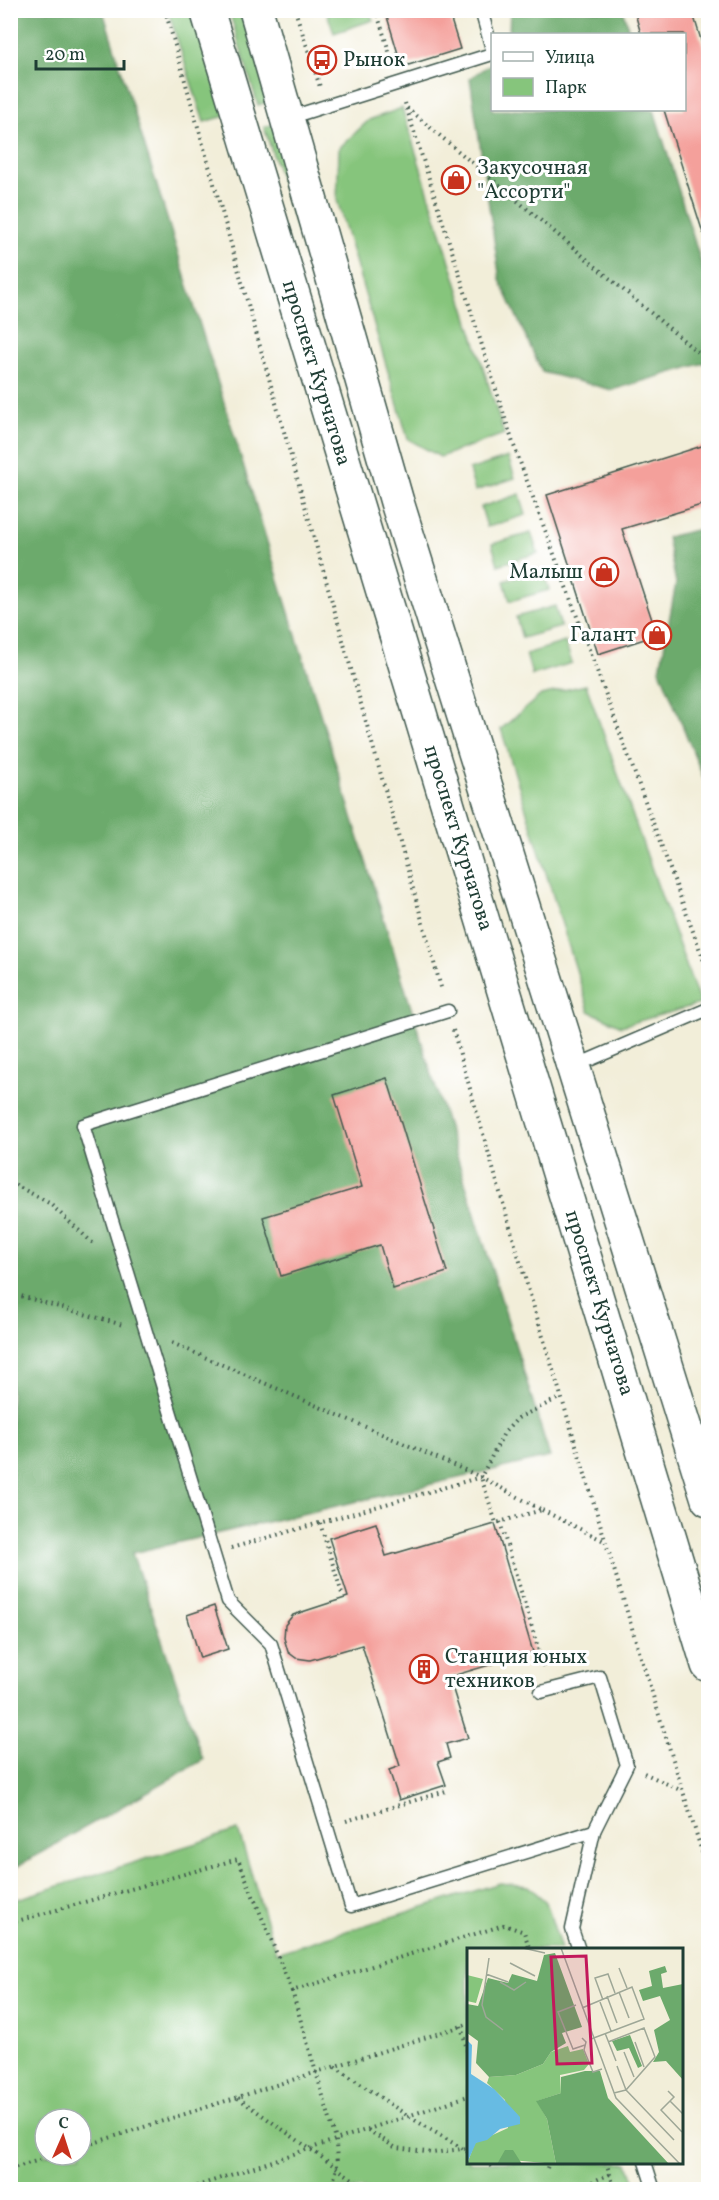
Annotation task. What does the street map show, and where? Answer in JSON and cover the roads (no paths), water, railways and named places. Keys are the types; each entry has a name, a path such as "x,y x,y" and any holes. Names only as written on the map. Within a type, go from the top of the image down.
{"main road":[{"name":"проспект Курчатова","path":"207,10 708,1665"},
{"name":"проспект Курчатова","path":"256,10 401,513 708,1499"}],"lane":[{"path":"481,10 491,45"},
{"path":"287,119 491,54"},
{"path":"575,1066 708,1009"},
{"path":"448,1011 83,1125 228,1601 271,1644 351,1906 594,1831"},
{"path":"546,1690 600,1677 627,1765 594,1831 573,1929 578,1948"},
{"path":"645,2164 654,2190"}],"place":[{"name":"Рынок","path":"322,60"},
{"name":"Закусочная \"Ассорти\"","path":"456,180"},
{"name":"Малыш","path":"604,572"},
{"name":"Галант","path":"657,635"},
{"name":"Станция юных техников","path":"424,1669"}]}
